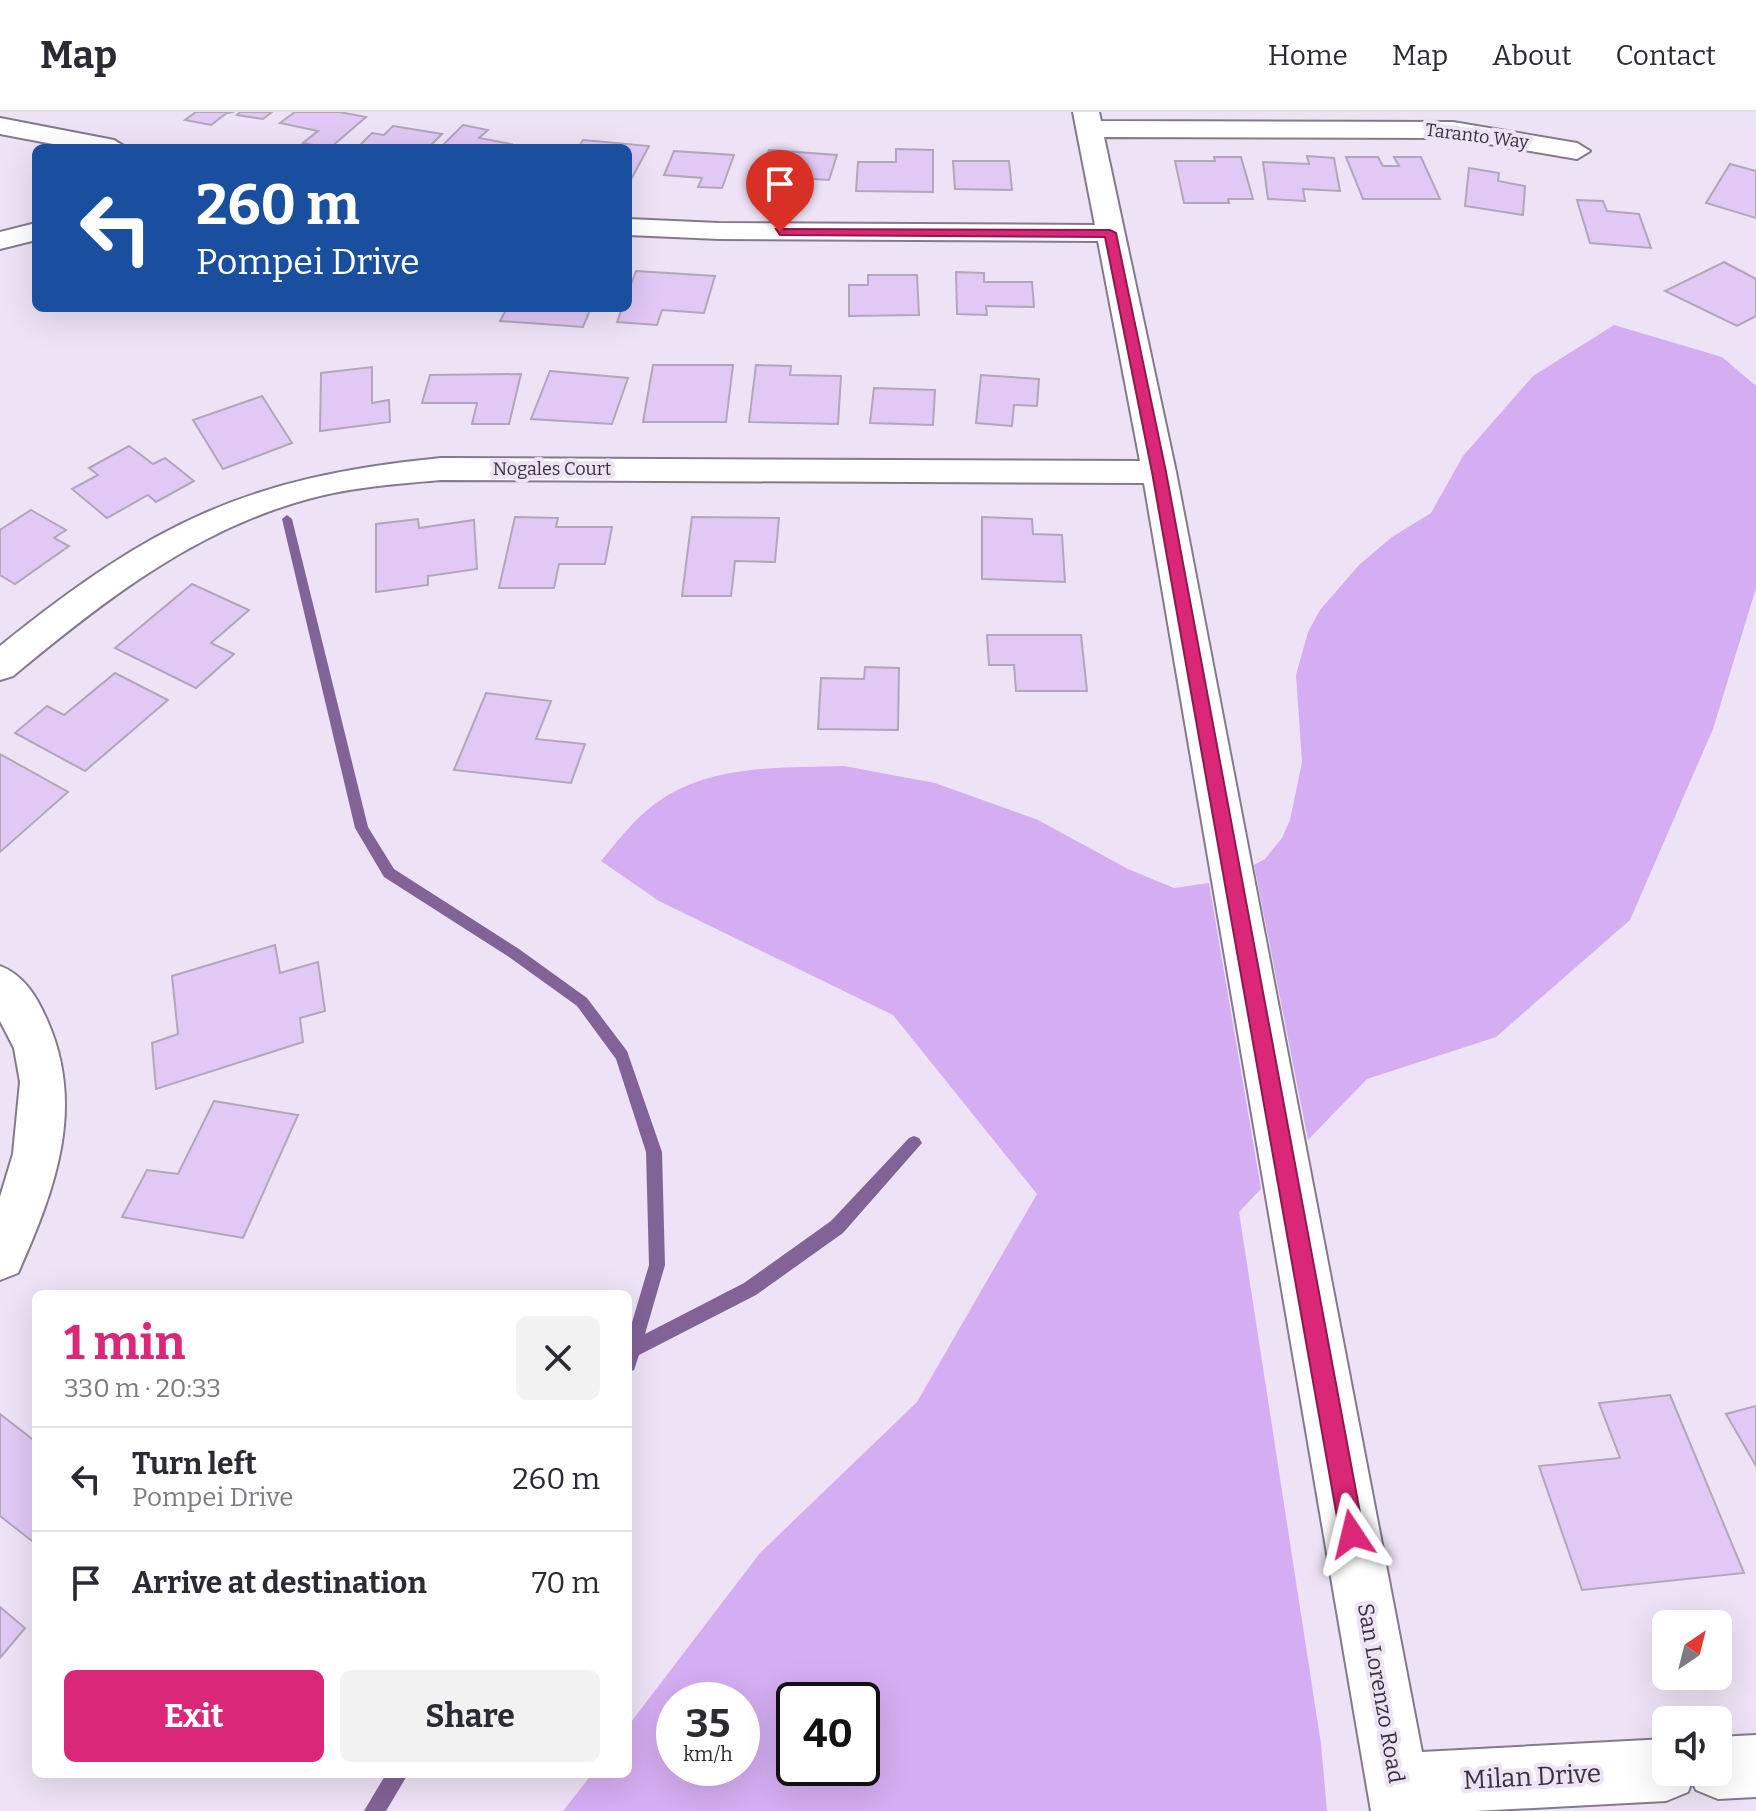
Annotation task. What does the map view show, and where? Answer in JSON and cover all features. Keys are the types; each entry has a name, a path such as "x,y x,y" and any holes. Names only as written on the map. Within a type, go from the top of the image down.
{"street":[{"name":"Taranto Way","path":"1088,120 1340,120 1472,132 1577,151"},
{"name":"San Lorenzo Road","path":"1088,120 1159,472 1400,1798"},
{"path":"0,126 93,144"},
{"path":"632,227 719,231 1110,233"},
{"path":"0,241 32,232"},
{"name":"Nogales Court","path":"0,666 73,605 168,540 245,505 350,478 441,469 1159,472"},
{"path":"0,986 26,1019 38,1049 43,1083 35,1173 19,1218 0,1255"},
{"path":"1732,1767 1756,1766"},
{"name":"Milan Drive","path":"1400,1798 1652,1771"}],"shaded area":[{"path":"1614,325 1722,357 1756,386 1756,588 1713,729 1630,920 1496,1037 1367,1079 1308,1140 1254,865 1265,859 1282,838 1290,820 1302,762 1296,675 1308,632 1320,610 1359,565 1392,537 1431,513 1463,456 1533,376"},
{"path":"844,766 935,783 1038,820 1128,869 1174,888 1209,883 1261,1189 1239,1212 1321,1744 1327,1811 563,1811 589,1778 632,1778 632,1721 656,1689 656,1786 760,1786 760,1682 662,1682 760,1553 917,1402 1037,1194 893,1015 659,901 601,861 629,827 662,799 704,779 750,770"}],"building":[{"path":"196,112 234,112 227,113 211,125 185,120"},
{"path":"240,112 272,112 263,119 237,115"},
{"path":"295,112 339,112 366,117 335,144 303,143 318,131 280,123"},
{"path":"463,125 488,130 479,138 511,144 444,144"},
{"path":"393,126 442,134 432,144 361,144 372,133 384,135"},
{"path":"583,140 627,144 580,144"},
{"path":"632,144 649,146 632,178"},
{"path":"896,149 933,150 933,192 856,191 858,162 896,162"},
{"path":"769,150 837,155 829,180 797,178 793,194 756,192"},
{"path":"674,151 734,155 722,188 698,187 702,178 664,175"},
{"path":"1307,156 1334,158 1340,191 1303,189 1305,201 1268,199 1263,162 1309,164"},
{"path":"1214,157 1241,157 1253,199 1228,199 1229,203 1184,203 1175,161 1215,161"},
{"path":"1346,157 1378,157 1383,166 1399,166 1394,157 1421,157 1440,199 1363,199"},
{"path":"953,161 1009,161 1012,190 955,189"},
{"path":"1730,164 1756,171 1756,218 1706,203"},
{"path":"1469,168 1499,173 1498,181 1525,186 1523,215 1465,206"},
{"path":"1577,200 1603,201 1607,211 1639,214 1651,248 1590,243"},
{"path":"1724,262 1756,279 1756,316 1737,326 1665,291"},
{"path":"636,271 715,276 704,313 662,310 657,325 617,322 621,312 632,312 632,282"},
{"path":"956,272 984,273 984,282 1032,282 1034,307 986,306 987,315 957,314"},
{"path":"868,275 917,275 919,315 849,316 849,285 868,285"},
{"path":"505,312 589,312 583,327 500,321"},
{"path":"653,365 733,365 726,422 643,422"},
{"path":"756,365 791,366 790,375 841,376 838,424 749,422"},
{"path":"372,367 372,403 389,400 390,422 320,431 321,373"},
{"path":"550,371 628,378 612,424 531,419"},
{"path":"521,374 509,424 472,424 477,403 422,403 430,375"},
{"path":"981,375 1039,379 1037,406 1014,405 1012,426 976,423"},
{"path":"874,388 935,390 933,425 870,423"},
{"path":"262,396 292,443 223,469 193,420"},
{"path":"129,446 153,464 165,458 194,481 156,502 148,495 107,518 72,489 98,475 89,468"},
{"path":"31,510 66,530 54,538 69,546 15,584 0,575 0,530"},
{"path":"515,517 558,518 556,527 612,527 605,564 559,564 554,588 499,588"},
{"path":"692,517 779,518 775,562 735,561 731,596 682,596"},
{"path":"982,517 1032,519 1033,534 1062,535 1065,582 982,579"},
{"path":"418,519 419,528 474,520 477,569 428,576 428,585 376,592 376,524"},
{"path":"192,584 249,610 211,643 234,654 196,688 115,648"},
{"path":"987,635 1081,635 1087,691 1016,691 1014,665 989,665"},
{"path":"865,667 899,668 898,730 818,729 821,678 864,679"},
{"path":"115,673 168,700 85,771 15,733 47,706 64,715"},
{"path":"486,693 551,701 536,739 585,744 571,783 454,770"},
{"path":"0,754 68,792 0,852"},
{"path":"275,945 280,973 318,962 325,1011 300,1018 303,1042 156,1089 152,1043 178,1034 172,976"},
{"path":"214,1101 298,1115 243,1238 122,1217 147,1170 178,1174"},
{"path":"1670,1395 1744,1573 1582,1590 1539,1466 1620,1458 1599,1403"},
{"path":"1756,1406 1756,1466 1726,1414"},
{"path":"0,1414 32,1439 32,1541 0,1516"},
{"path":"0,1607 25,1628 0,1658"}],"waterway":[{"path":"287,519 362,828 389,873 514,953 582,1002 622,1056 654,1152 657,1265 632,1350"},
{"path":"632,1350 750,1289 837,1227 914,1143"},
{"path":"374,1811 395,1778"}],"route":[{"path":"780,232 1110,233 1159,472 1352,1534"}]}
